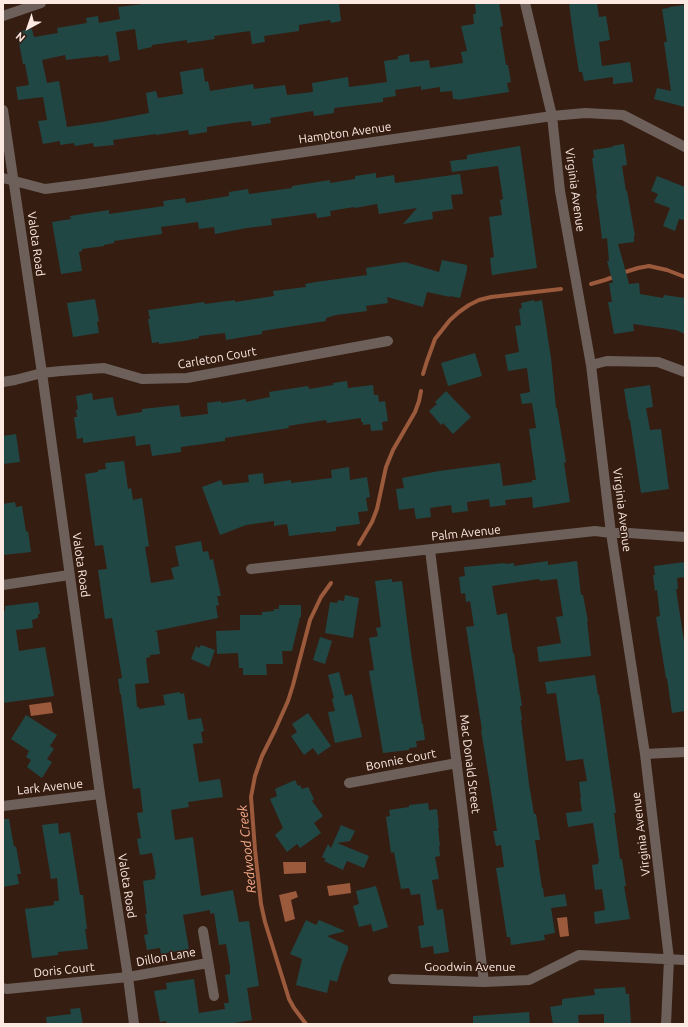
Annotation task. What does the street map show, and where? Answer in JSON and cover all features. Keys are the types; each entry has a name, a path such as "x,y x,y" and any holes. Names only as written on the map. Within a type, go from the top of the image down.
{"street":[{"path":"3,16 41,3"},
{"name":"Virginia Avenue","path":"525,3 552,116 560,191 591,365 611,533 645,754 669,959 666,1024"},
{"name":"Valota Road","path":"3,110 134,1024"},
{"name":"Hampton Avenue","path":"3,178 46,189 552,116 585,113 623,115 685,147"},
{"name":"Carleton Court","path":"3,382 61,371 104,368 142,379 187,378 388,341"},
{"path":"591,365 607,361 658,362 685,372"},
{"name":"Palm Avenue","path":"251,569 595,531 685,537"},
{"name":"Mac Donald Street","path":"430,550 484,982"},
{"path":"3,584 69,574"},
{"path":"645,754 685,752"},
{"name":"Bonnie Court","path":"349,783 457,762"},
{"name":"Lark Avenue","path":"3,806 100,794"},
{"name":"Dillon Lane","path":"203,931 214,996"},
{"name":"Goodwin Avenue","path":"393,979 484,982 529,980 578,955 685,960"},
{"name":"Dillon Lane","path":"128,977 208,963"},
{"name":"Doris Court","path":"3,988 7,989 128,977"}],"shaded area":[{"path":"51,702 53,713 31,716 29,705"},
{"path":"283,862 306,862 306,873 284,874"},
{"path":"350,883 351,893 329,896 327,886"},
{"path":"296,891 298,897 291,900 295,919 285,922 279,895"},
{"path":"567,917 569,936 560,937 557,918"}],"building":[{"path":"152,3 339,3 341,21 331,23 330,20 299,25 299,31 264,36 265,42 252,44 250,31 214,36 215,39 187,43 187,40 152,45 152,47 138,50 135,29 116,32 120,60 109,62 108,55 66,60 65,55 42,60 47,83 59,81 67,127 149,113 146,93 156,91 158,98 183,94 180,72 203,68 205,82 208,81 210,91 253,84 254,89 285,85 287,95 313,92 312,83 348,77 349,87 387,82 384,61 398,59 398,56 409,54 410,62 429,60 430,68 463,63 461,52 467,51 461,26 474,24 473,14 476,14 475,4 483,3 499,3 503,26 500,27 506,65 508,65 511,82 507,83 509,92 457,100 453,99 452,91 440,92 440,87 421,90 421,86 395,90 396,96 383,98 383,102 334,108 334,113 314,116 313,111 270,118 271,123 252,126 251,121 233,123 207,127 207,132 189,135 188,130 156,134 113,140 114,145 94,147 93,143 75,146 74,143 60,145 60,141 43,144 38,121 47,120 43,97 18,100 16,87 29,85 25,64 23,64 17,32 32,29 34,37 58,33 57,28 87,23 86,18 98,16 99,23 120,19 118,7"},
{"path":"569,3 597,3 599,17 606,16 610,40 599,42 602,66 630,62 633,82 613,84 613,77 584,81 582,72 579,72"},
{"path":"685,5 685,107 654,99 657,88 671,91 664,42 667,42 662,9"},
{"path":"624,144 627,165 622,166 635,236 634,242 618,244 629,284 639,283 640,294 663,298 664,295 685,298 685,334 676,330 633,324 634,331 614,334 608,302 612,302 609,283 613,283 607,261 609,261 607,238 602,239 592,158 594,158 593,150"},
{"path":"520,146 537,268 492,275 490,258 494,257 489,217 502,215 500,200 503,199 498,166 452,172 450,161 467,159 467,155"},
{"path":"376,173 376,178 394,175 395,183 460,174 463,194 451,195 453,209 432,212 433,219 403,224 417,208 379,214 377,204 330,211 331,216 317,218 316,213 271,219 272,225 215,234 214,227 199,229 198,222 161,227 162,234 114,241 114,243 104,246 82,249 82,251 79,252 82,271 61,274 52,222 71,219 70,216 109,210 109,214 164,206 163,201 185,198 186,203 229,196 229,192 248,189 249,194 292,188 292,186 330,180 330,183 355,179 355,176"},
{"path":"657,176 685,187 685,220 679,219 675,231 663,226 670,208 654,202 658,194 651,191"},
{"path":"442,260 467,265 460,298 427,292 423,307 387,297 388,303 366,306 367,311 336,315 326,318 326,321 262,331 262,334 226,340 225,333 199,336 199,338 184,341 159,344 159,342 152,343 148,310 204,302 205,304 235,300 235,302 274,296 273,291 306,287 305,284 322,281 367,275 366,268 405,262 439,272"},
{"path":"95,299 99,321 97,322 99,333 73,337 67,303"},
{"path":"534,300 535,302 542,300 551,358 556,408 566,462 564,463 570,502 533,508 532,497 505,500 506,505 490,507 489,499 467,502 468,511 452,513 451,505 430,508 431,517 416,519 414,508 399,510 396,489 404,488 402,478 439,471 500,463 503,486 532,482 532,480 536,480 529,429 536,428 532,403 522,404 520,394 530,392 527,368 508,371 505,355 519,352 515,326 521,325 519,309 522,308 521,303"},
{"path":"475,353 482,376 448,386 441,363"},
{"path":"347,381 348,388 373,385 374,395 378,395 379,402 385,401 388,421 382,422 383,430 371,431 370,424 363,425 361,418 327,423 326,420 288,426 289,428 225,438 225,441 181,447 181,452 152,456 150,444 136,446 135,436 83,443 83,438 77,439 74,417 77,417 76,410 78,409 76,396 92,393 93,400 113,397 117,416 142,412 142,409 179,405 181,417 208,414 207,403 221,401 221,403 246,399 246,402 270,397 269,392 308,386 309,389"},
{"path":"650,385 653,407 646,408 650,430 661,429 669,489 641,493 624,389"},
{"path":"446,391 471,417 453,434 443,423 441,425 429,411 437,404 435,402"},
{"path":"16,434 20,462 3,464 3,436"},
{"path":"124,461 128,489 131,488 133,500 142,498 149,546 145,547 151,583 174,579 171,568 179,566 175,546 201,541 203,552 208,551 210,560 213,559 221,596 217,596 219,605 216,606 218,618 155,631 157,632 160,654 150,655 150,657 146,658 149,683 135,684 137,707 139,707 139,709 165,705 163,695 180,692 180,694 184,693 188,720 201,718 204,731 201,732 203,743 193,744 199,782 220,779 223,797 188,802 189,807 171,810 175,840 193,837 201,896 233,890 239,922 249,921 259,986 247,988 252,1020 229,1024 167,1024 166,1021 160,1022 154,991 167,989 166,983 194,979 199,1013 225,1009 224,1003 229,1003 225,975 230,974 230,967 226,944 219,945 214,913 210,914 210,910 183,915 189,949 161,954 160,948 147,950 144,935 148,934 143,881 155,879 156,875 152,853 140,855 137,839 141,838 137,813 143,812 140,788 133,789 118,679 122,678 112,618 105,619 98,570 107,569 103,545 95,546 85,474 106,469 105,463"},
{"path":"349,467 350,480 367,477 370,497 366,498 368,511 358,512 360,524 336,527 336,531 289,536 287,524 274,526 274,521 246,525 220,535 202,487 221,480 223,485 249,482 248,475 263,473 264,484 291,480 291,483 332,478 331,470"},
{"path":"15,502 16,507 22,506 31,552 3,555 3,504"},
{"path":"548,561 548,565 577,561 581,595 583,595 588,621 591,656 539,662 537,647 561,643 556,617 563,616 557,579 540,581 539,579 492,586 497,615 507,613 514,653 522,706 520,706 521,720 529,784 540,840 535,840 544,897 565,894 567,906 551,908 555,933 544,935 545,940 511,945 510,937 507,937 496,868 504,867 501,845 496,846 493,831 497,831 466,627 474,626 470,601 466,602 465,593 461,594 459,577 465,576 464,567 505,563 514,563 514,566"},
{"path":"685,562 685,577 677,578 678,589 676,589 685,648 685,711 672,713 656,617 660,616 657,590 655,591 653,575 655,575 654,566"},
{"path":"392,579 392,582 402,581 411,652 425,740 416,741 417,747 409,748 409,750 383,753 369,671 374,670 369,638 378,636 376,628 381,627 375,581"},
{"path":"345,595 359,598 353,638 325,633 330,602 337,603 338,600 344,601"},
{"path":"38,602 40,614 38,614 38,618 32,620 33,628 16,630 19,651 45,647 54,696 3,703 3,611 5,611 5,606"},
{"path":"279,605 301,605 301,617 292,651 282,651 283,664 266,664 267,675 243,675 243,668 239,668 238,653 217,654 216,631 240,630 240,615 262,615 262,612 279,609"},
{"path":"320,637 332,641 325,664 313,660"},
{"path":"201,645 215,650 209,667 191,659 196,646 199,648"},
{"path":"339,672 345,696 352,694 362,737 335,743 328,712 335,711 332,699 334,698 328,675"},
{"path":"595,675 616,813 614,813 620,859 622,859 626,886 624,886 630,919 595,924 594,912 605,910 602,889 595,890 592,865 598,864 599,862 593,823 568,827 566,813 582,811 579,782 587,781 583,759 566,761 556,693 547,694 545,682"},
{"path":"308,713 331,746 318,755 313,748 304,755 291,736 297,732 292,724"},
{"path":"26,715 57,735 50,746 54,749 47,759 52,762 42,778 27,767 31,760 26,757 29,751 11,739"},
{"path":"295,780 298,786 300,785 302,789 308,787 314,799 312,801 323,816 314,823 321,833 300,848 297,844 287,852 275,835 283,828 270,799 277,796 275,789"},
{"path":"428,803 429,810 437,809 440,856 435,857 439,879 432,880 437,910 443,909 449,952 434,954 433,946 421,948 418,926 424,925 420,894 411,895 409,888 401,889 394,852 391,853 386,817 390,816 389,810 409,807 409,805"},
{"path":"3,819 9,819 21,874 17,874 19,884 3,887"},
{"path":"58,823 59,834 70,832 80,895 83,895 88,949 58,952 58,955 32,958 25,909 54,905 54,901 59,901 57,878 51,879 42,825"},
{"path":"341,825 355,831 350,841 337,843 369,856 364,868 347,861 343,870 324,861 326,859 322,857 328,844 331,848"},
{"path":"376,886 388,927 373,932 371,924 359,927 353,906 359,904 356,891"},
{"path":"306,920 316,925 319,920 345,931 327,936 348,946 348,950 337,982 330,980 327,993 296,985 302,959 290,954"},
{"path":"625,987 626,994 629,994 631,1024 604,1024 604,1014 578,1015 579,1024 553,1024 550,1007 562,1005 562,999 595,995 594,989"},
{"path":"80,1008 83,1024 47,1024 46,1017 71,1014 70,1009"},
{"path":"529,1012 530,1024 473,1024 473,1016"}],"waterway":[{"name":"Redwood Creek","path":"622,273 649,266 667,270 685,277"},
{"name":"Redwood Creek","path":"591,284 616,276"},
{"name":"Redwood Creek","path":"423,374 435,339 450,320 469,305 479,300 491,297 561,289"},
{"name":"Redwood Creek","path":"359,544 372,522 377,509 386,467 393,450 415,412 421,391"},
{"name":"Redwood Creek","path":"306,1024 289,999 265,922 261,904 251,797 255,776 262,756 288,701 310,620 321,597 331,583"}]}
